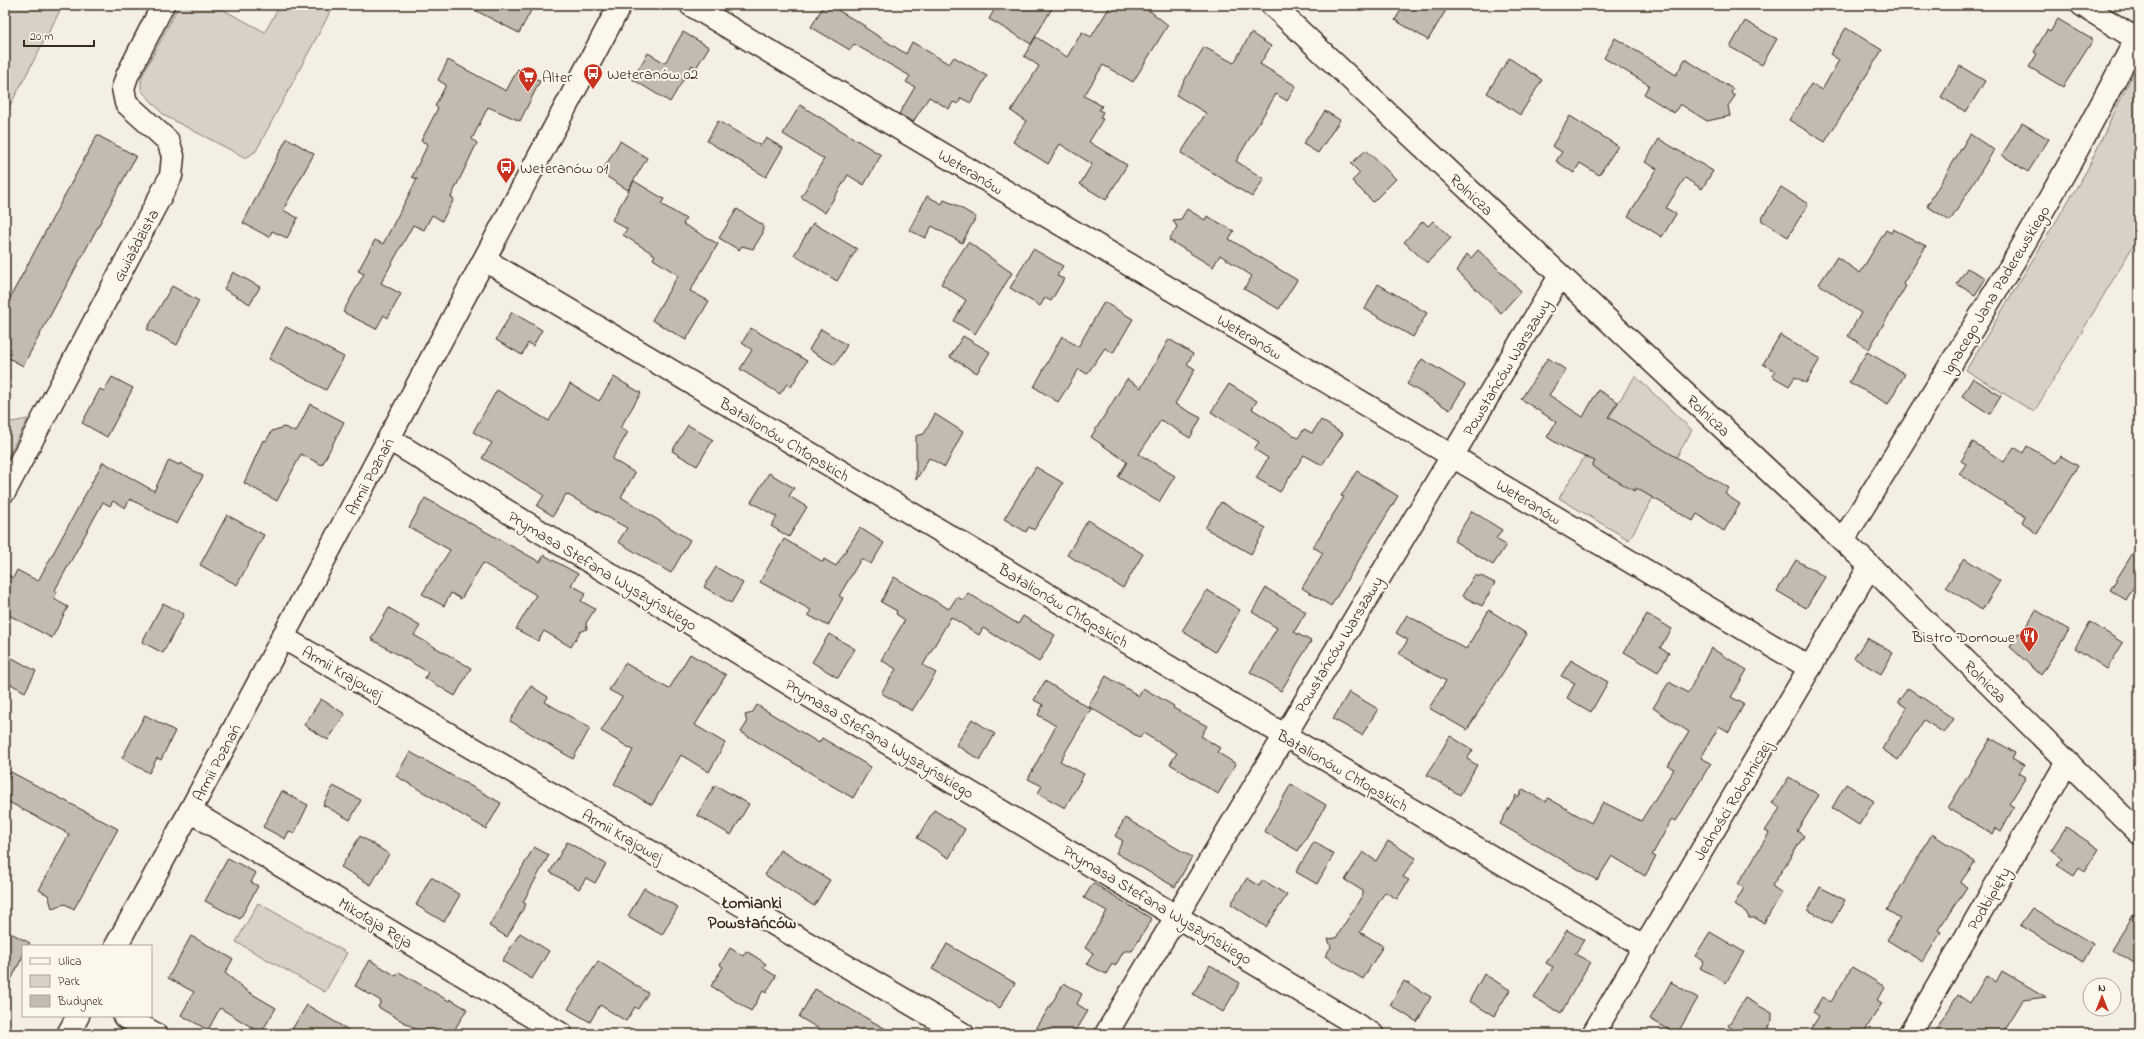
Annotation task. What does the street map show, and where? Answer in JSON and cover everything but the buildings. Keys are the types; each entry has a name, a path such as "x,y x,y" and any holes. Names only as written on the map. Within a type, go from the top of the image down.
{"street":[{"name":"Gwiaździsta","path":"5,491 171,176 173,156 168,141 126,104 124,88 126,76 164,5"},
{"name":"Armii Poznań","path":"117,945 190,811 620,5"},
{"name":"Weteranów","path":"690,5 1810,668"},
{"name":"Rolnicza","path":"1272,5 1843,540 2139,833"},
{"path":"2082,5 2138,36"},
{"name":"Ignacego Jana Paderewskiego","path":"1843,540 2014,261 2071,161 2138,36"},
{"name":"Batalionów Chłopskich","path":"485,260 1284,735 1645,947"},
{"name":"Powstańców Warszawy","path":"1106,1034 1560,276"},
{"name":"Prymasa Stefana Wyszyńskiego","path":"389,439 793,686 1372,1034"},
{"name":"Jedności Robotniczej","path":"1593,1034 1870,566"},
{"name":"Armii Krajowej","path":"282,637 963,1034"},
{"name":"Podbipięty","path":"1910,1034 2067,762"},
{"name":"Mikołaja Reja","path":"190,811 561,1034"},
{"path":"68,1034 77,1017"},
{"path":"126,1017 155,1034"}],"green space":[{"path":"5,5 63,5 5,115"},
{"path":"179,5 214,5 265,32 280,5 332,5 327,18 256,151 246,158 165,116 141,90 141,78"},
{"path":"2139,70 2139,236 2034,412 1966,370 2087,170 2134,71"},
{"path":"1635,376 1692,430 1629,540 1559,498"},
{"path":"5,418 12,422 28,419 5,462"},
{"path":"258,903 347,953 325,992 236,942"}],"place":[{"name":"Weteranów 02","path":"593,90"},
{"name":"Alter","path":"528,93"},
{"name":"Weteranów 01","path":"506,184"},
{"name":"Bistro Domowe","path":"2029,653"}],"district":[{"name":"Łomianki Powstańców","path":"752,912"}]}
